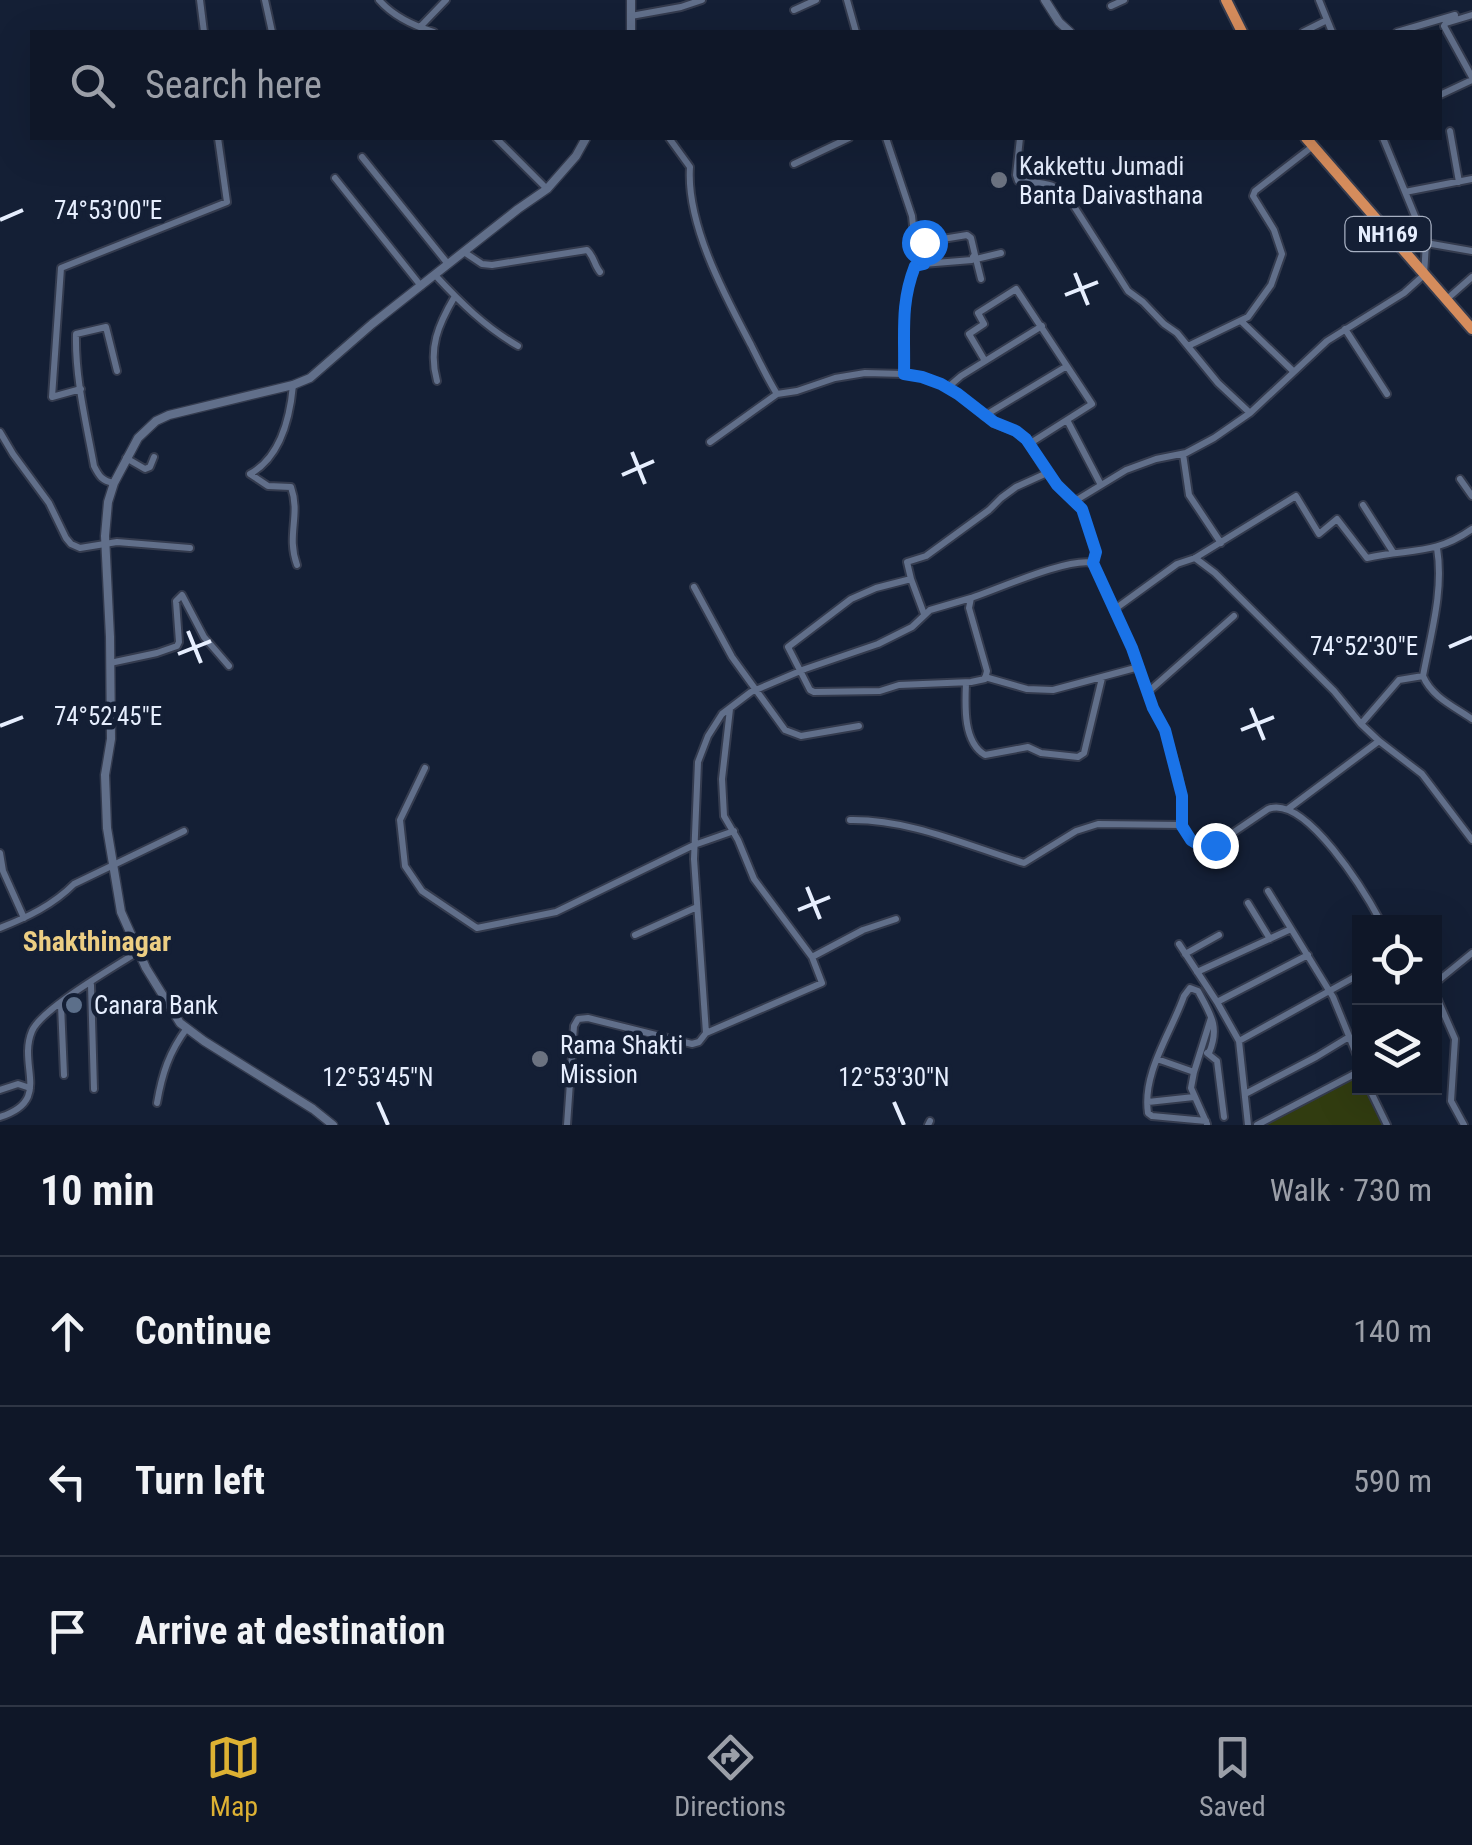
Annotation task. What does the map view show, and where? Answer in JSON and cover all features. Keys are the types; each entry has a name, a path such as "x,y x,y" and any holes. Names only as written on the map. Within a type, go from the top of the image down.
{"highway":[{"path":"1226,0 1241,30"},
{"name":"NH169","path":"1309,142 1472,329"}],"street":[{"path":"200,0 204,30"},
{"path":"265,0 272,30"},
{"path":"379,0 388,10 427,30"},
{"path":"420,28 446,0"},
{"path":"631,0 631,30"},
{"path":"631,16 702,0"},
{"path":"794,10 816,0"},
{"path":"847,0 855,30"},
{"path":"1045,0 1068,30"},
{"path":"1111,6 1124,0"},
{"path":"1318,0 1331,30"},
{"path":"1403,30 1455,14"},
{"path":"1442,94 1472,78 1444,26 1472,15"},
{"path":"1307,30 1327,20"},
{"path":"1450,131 1460,182"},
{"path":"80,389 52,396 61,268 227,202 218,140"},
{"path":"498,140 547,189"},
{"path":"332,1125 314,1109 180,1023 146,968 121,912 106,828 105,775 111,739 108,502 126,458 156,421 310,378 448,264 547,189 585,140"},
{"path":"670,140 690,168 689,186 697,222 719,282 777,394"},
{"path":"794,164 846,140"},
{"path":"887,140 912,216 914,235 924,242 924,264"},
{"path":"1020,140 1018,181 1060,188 1128,291 1177,332 1250,414"},
{"path":"1075,501 1126,470 1182,454 1214,438 1250,414 1327,341 1404,294 1424,275 1426,243 1384,140"},
{"path":"1188,346 1248,317 1271,285 1282,254 1274,230 1253,196 1309,142"},
{"path":"362,157 448,264"},
{"path":"336,178 421,286"},
{"path":"1406,192 1472,179"},
{"path":"924,242 967,235 980,278"},
{"path":"1426,243 1472,251"},
{"path":"464,252 482,264 492,265 587,250 600,272"},
{"path":"904,374 903,307 915,266 1000,253"},
{"path":"435,275 491,330 518,346"},
{"path":"1446,300 1472,278"},
{"path":"985,361 969,334 984,324 978,314 1016,289 1092,404 1029,444"},
{"path":"437,381 432,364 433,343 455,296"},
{"path":"1241,321 1294,372"},
{"path":"947,388 1042,326"},
{"path":"114,483 98,476 94,466 75,353 76,334 106,328 117,371"},
{"path":"1346,329 1386,394"},
{"path":"984,416 1067,366"},
{"path":"710,442 777,394 865,373 922,377 958,394 984,416 1016,431 1086,518 1096,552 1093,563 1165,730 1182,796 1182,826 1191,840 1201,846 1215,845 1268,809 1276,806 1287,810 1310,825 1334,851 1378,915"},
{"path":"293,385 287,427 263,467 250,474 268,486 291,486 296,500 292,552 297,565"},
{"path":"1067,420 1101,484"},
{"path":"0,432 49,503 71,544 80,548 106,543 190,548"},
{"path":"1182,454 1189,495 1221,543"},
{"path":"126,458 145,469 154,457"},
{"path":"924,614 907,562 926,556 1016,487 1047,473"},
{"path":"1460,479 1472,496"},
{"path":"1115,609 1177,564 1195,558 1296,496 1319,534 1337,519 1367,558 1437,548 1472,530"},
{"path":"1363,505 1392,552"},
{"path":"1437,548 1440,586 1424,676 1437,696 1472,719"},
{"path":"1195,558 1334,691 1361,724 1422,774 1472,840"},
{"path":"706,1033 694,845 698,762 722,714 758,690 878,644 912,627 924,614 944,604 1067,564 1093,563"},
{"path":"911,579 850,599 788,646 810,690 880,691 985,677 1028,689 1054,690 1139,667"},
{"path":"694,586 732,657 785,730 801,736 858,726"},
{"path":"110,663 177,646 176,601 182,595 204,637 229,666"},
{"path":"971,598 969,608 988,671 985,677"},
{"path":"1148,692 1234,616"},
{"path":"1361,724 1399,680 1424,676"},
{"path":"966,682 964,709 980,754 1028,747 1041,753 1078,757 1084,753 1102,678"},
{"path":"567,1125 574,1026 578,1019 588,1018 692,1044 706,1033 822,983 812,956 754,879 724,816 722,778 730,708"},
{"path":"1287,810 1379,741"},
{"path":"425,768 400,820 405,866 422,891 477,928 556,912 694,845 734,831"},
{"path":"850,820 901,825 1024,864 1076,831 1098,824 1182,826"},
{"path":"0,928 61,897 74,884 184,832"},
{"path":"0,853 2,871 24,918"},
{"path":"1268,892 1330,992 1352,1044"},
{"path":"1248,903 1270,938"},
{"path":"635,934 697,907"},
{"path":"812,956 863,930 896,919"},
{"path":"1197,972 1292,928"},
{"path":"1185,954 1220,935"},
{"path":"1178,944 1239,1041 1248,1125"},
{"path":"0,1117 24,1106 30,1088 29,1042 33,1029 60,1004 139,951"},
{"path":"1442,981 1472,953"},
{"path":"1217,1002 1308,955"},
{"path":"1239,1041 1352,979"},
{"path":"90,984 94,1089"},
{"path":"1190,988 1198,990 1211,1017 1205,1052 1194,1072 1191,1088 1207,1123 1148,1113 1153,1069 1190,988"},
{"path":"60,1004 64,1076"},
{"path":"1441,1005 1455,1039 1451,1102 1464,1125"},
{"path":"157,1104 162,1072 187,1028"},
{"path":"1245,1094 1349,1037"},
{"path":"1205,1052 1217,1060 1224,1118"},
{"path":"1157,1060 1194,1072"},
{"path":"1258,1125 1352,1075"},
{"path":"0,1090 18,1084 30,1088"},
{"path":"1372,1095 1387,1125"},
{"path":"1148,1102 1194,1097"}],"green space":[{"path":"1352,1077 1352,1095 1370,1095 1383,1125 1258,1125"}],"place":[{"name":"Kakkettu Jumadi Banta Daivasthana","path":"999,180"},
{"name":"Canara Bank","path":"74,1005"},
{"name":"Rama Shakti Mission","path":"540,1059"}],"district":[{"name":"Shakthinagar","path":"97,941"}],"route":[{"path":"924,242 924,264 915,266 903,307 904,374 941,384 994,422 1016,431 1026,439 1057,485 1082,509 1096,552 1093,563 1165,730 1182,796 1182,826 1191,840 1201,846 1215,845"}]}
